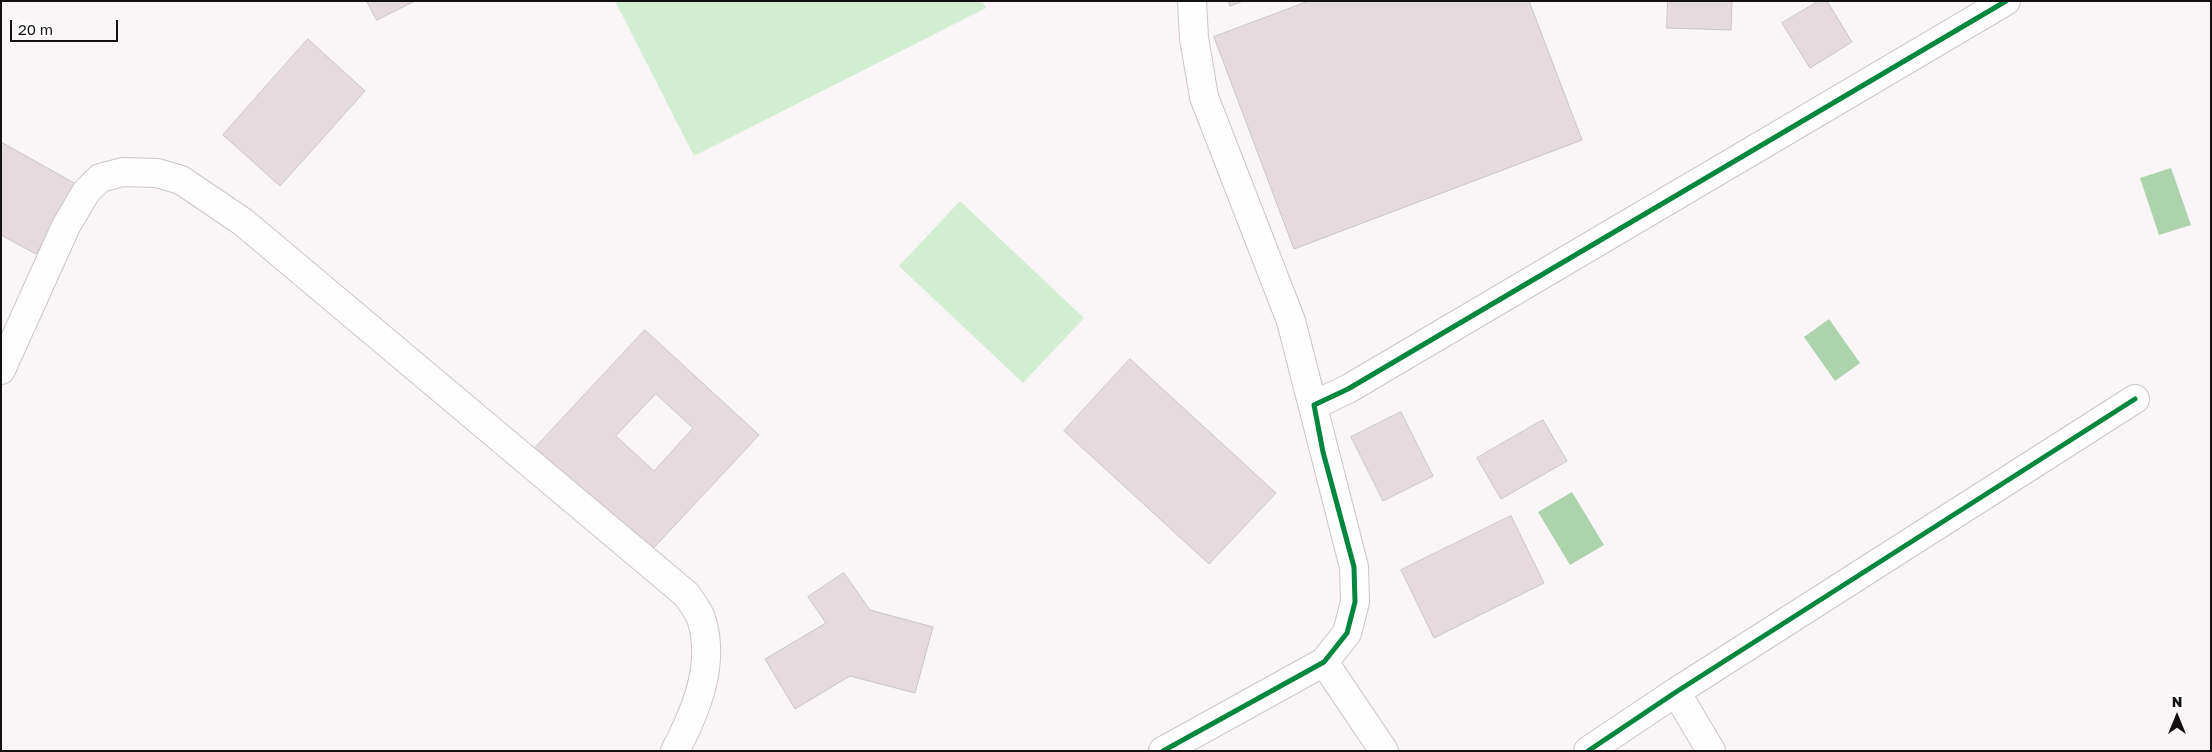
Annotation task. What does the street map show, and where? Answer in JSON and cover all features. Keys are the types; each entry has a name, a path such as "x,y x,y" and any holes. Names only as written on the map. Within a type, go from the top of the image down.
{"street":[{"path":"1163,751 1324,662 1347,633 1355,602 1354,567 1323,452 1314,405 1291,321 1204,97 1194,38 1192,1"},
{"path":"1314,405 1348,388 2006,1"},
{"path":"1,370 66,226 86,192 100,178 123,172 157,173 181,180 243,222 687,595 701,617 706,642 705,674 691,719 675,751"},
{"path":"1588,751 1676,692 2135,399"},
{"path":"1324,662 1384,751"},
{"path":"1676,692 1711,751"}],"shaded area":[{"path":"615,1 982,1 986,8 694,156"},
{"path":"2171,168 2191,225 2159,235 2140,178"},
{"path":"960,201 1084,318 1023,383 899,266"},
{"path":"1829,319 1860,363 1835,381 1804,337"},
{"path":"1572,492 1604,545 1570,565 1538,512"}],"building":[{"path":"367,1 415,1 377,20"},
{"path":"1229,1 1243,1 1230,6"},
{"path":"1309,1 1529,1 1582,140 1294,249 1214,37"},
{"path":"1668,1 1732,1 1731,30 1667,28"},
{"path":"1819,1 1827,1 1852,42 1810,68 1782,23"},
{"path":"308,39 365,91 280,186 223,135"},
{"path":"1,142 76,184 36,254 1,235"},
{"path":"645,330 759,435 648,554 535,448","holes":["656,394 693,428 654,471 616,436"]},
{"path":"1130,359 1276,493 1209,564 1064,431"},
{"path":"1401,412 1433,476 1383,501 1351,437"},
{"path":"1543,420 1567,461 1501,499 1477,458"},
{"path":"1511,516 1544,583 1434,638 1401,570"},
{"path":"844,573 870,610 933,627 915,693 850,676 795,709 765,659 826,623 808,597"}],"cycle path":[{"path":"1163,751 1324,662 1347,633 1355,602 1354,567 1323,452 1314,405 1348,389 2006,1"},
{"path":"1588,751 1676,692 2135,399"}]}
